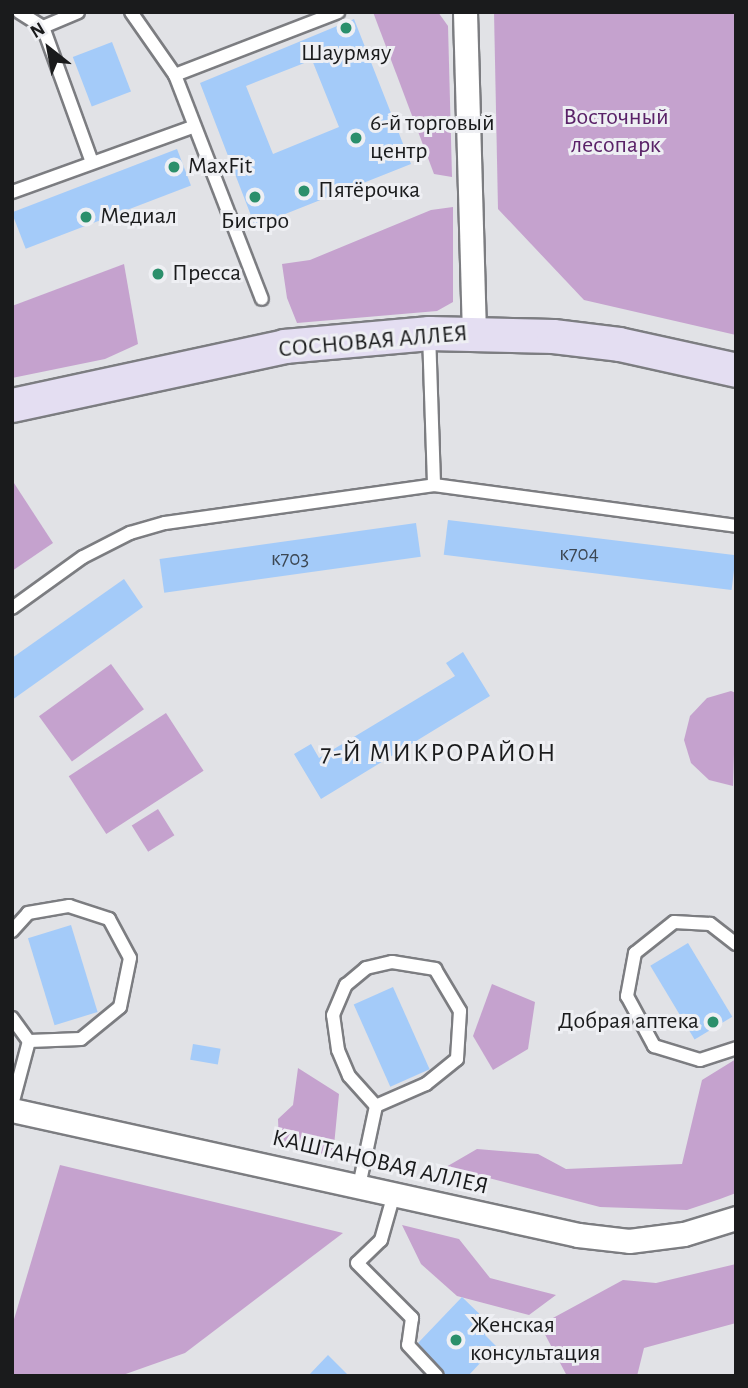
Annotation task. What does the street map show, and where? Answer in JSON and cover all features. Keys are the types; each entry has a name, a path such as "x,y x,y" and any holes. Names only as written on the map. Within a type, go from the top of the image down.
{"main road":[{"name":"СОСНОВАЯ АЛЛЕЯ","path":"12,405 285,346 429,333 474,333 619,344 736,370"}],"street":[{"path":"465,12 474,333"},
{"name":"КАШТАНОВАЯ АЛЛЕЯ","path":"12,1107 578,1235 629,1241 684,1234 736,1218"}],"lane":[{"path":"19,12 43,27 92,162"},
{"path":"43,27 79,12"},
{"path":"131,12 175,75 262,299"},
{"path":"175,75 338,12"},
{"path":"12,192 193,127"},
{"path":"429,333 434,485"},
{"path":"12,608 83,557 130,533 165,523 434,485 736,526"},
{"path":"12,931 28,913 69,906 109,919 130,958 120,1007 81,1039 29,1041"},
{"path":"736,944 710,923 674,922 635,953 627,996 654,1046 700,1060 736,1048"},
{"path":"392,962 435,969 460,1011 457,1059 426,1084 376,1106 349,1076 338,1050 333,1015 346,985 366,968 392,962"},
{"path":"12,1018 29,1041"},
{"path":"12,1107 29,1041"},
{"path":"359,1186 376,1106"},
{"path":"394,1194 381,1240 357,1263 412,1318 408,1345 437,1376"}],"green space":[{"path":"373,12 438,12 448,26 452,177 434,174"},
{"name":"Восточный лесопарк","path":"494,12 736,12 736,335 584,300 498,209"},
{"path":"453,207 453,302 437,311 297,323 287,298 282,264 310,260 431,210"},
{"path":"124,264 138,344 105,359 12,378 12,306"},
{"path":"12,480 53,543 12,571"},
{"path":"111,664 144,709 72,762 39,716"},
{"path":"731,691 736,693 733,786 709,780 691,763 684,740 690,716 707,698"},
{"path":"166,713 204,771 106,834 69,776"},
{"path":"158,809 174,835 148,852 132,825"},
{"path":"492,984 535,1002 528,1049 493,1070 473,1036"},
{"path":"736,1059 736,1193 720,1199 687,1210 600,1207 446,1167 477,1149 538,1154 566,1169 682,1164 702,1080"},
{"path":"298,1068 339,1094 333,1156 279,1144 278,1119 293,1105"},
{"path":"60,1165 343,1233 185,1353 120,1376 12,1376 12,1326"},
{"path":"402,1225 459,1239 490,1278 556,1295 529,1315 457,1296 421,1264"},
{"path":"736,1264 736,1323 644,1348 637,1376 567,1376 540,1325 623,1280 656,1283"}],"building":[{"name":"6-й торговый центр","path":"354,19 411,164 255,226 200,83","holes":["312,60 339,127 273,154 246,86"]},
{"path":"112,42 131,91 92,107 73,57"},
{"path":"177,149 191,185 26,249 12,212"},
{"path":"448,520 736,555 732,590 444,555"},
{"path":"416,523 421,557 164,593 160,559"},
{"path":"124,579 143,607 12,700 12,658"},
{"path":"463,652 490,696 321,799 294,754 311,744 319,758 455,676 446,663"},
{"path":"71,925 98,1012 55,1025 28,938"},
{"path":"688,943 732,1017 695,1039 650,966"},
{"path":"393,987 430,1069 390,1087 354,1004"},
{"path":"193,1044 221,1049 218,1065 190,1060"},
{"name":"Женская консультация","path":"462,1297 493,1327 485,1335 496,1346 468,1376 446,1376 418,1343"},
{"path":"328,1355 349,1376 308,1376"}],"place":[{"name":"Шаурмяу","path":"346,28"},
{"name":"6-й торговый центр","path":"356,138"},
{"name":"MaxFit","path":"174,167"},
{"name":"Пятёрочка","path":"304,191"},
{"name":"Бистро","path":"255,197"},
{"name":"Медиал","path":"86,217"},
{"name":"Пресса","path":"158,274"},
{"name":"Добрая аптека","path":"713,1022"},
{"name":"Женская консультация","path":"456,1340"}],"district":[{"name":"7-Й МИКРОРАЙОН","path":"439,754"}]}
